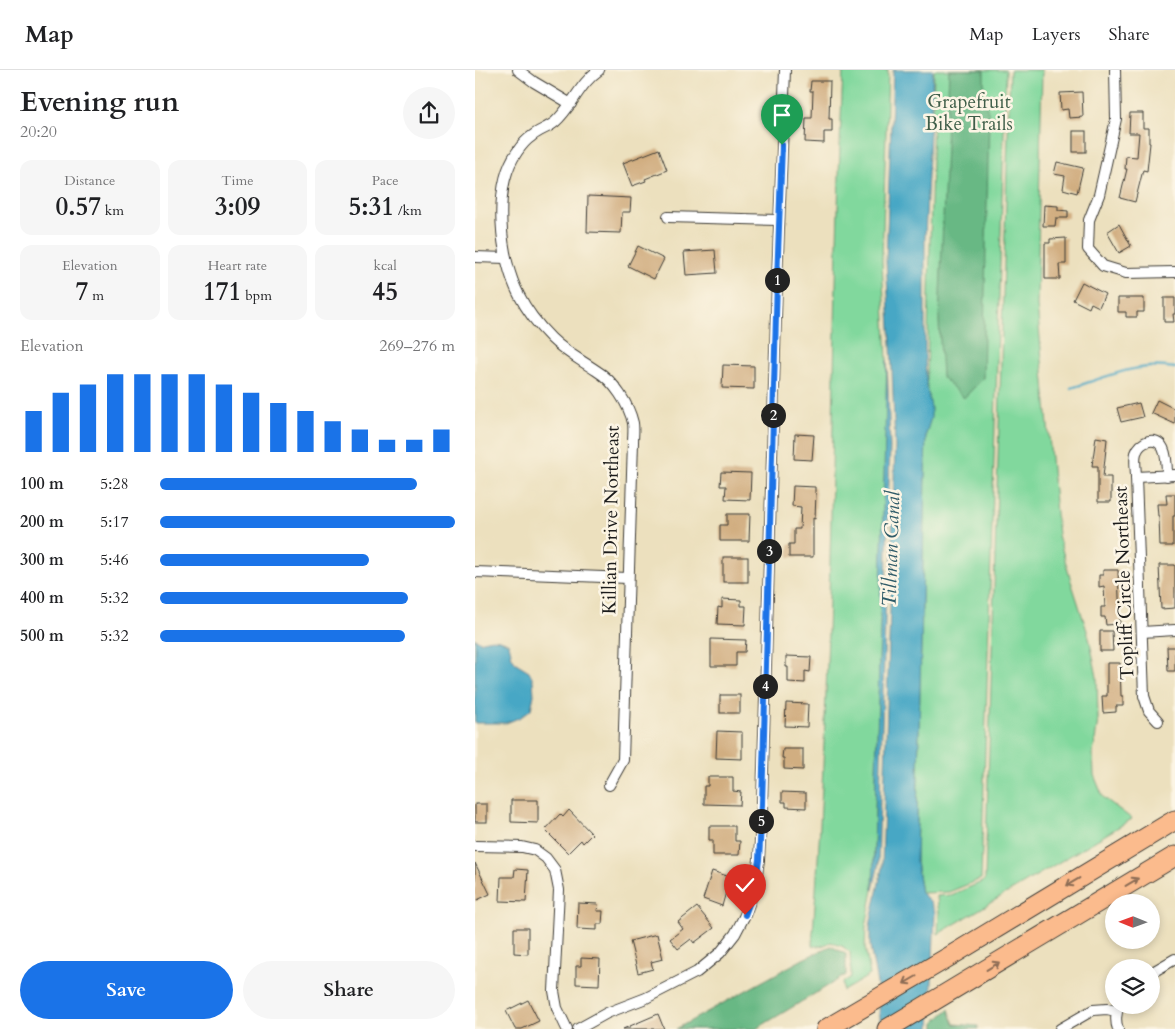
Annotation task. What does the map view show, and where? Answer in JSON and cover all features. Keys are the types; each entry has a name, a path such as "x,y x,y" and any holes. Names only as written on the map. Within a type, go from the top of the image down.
{"highway":[{"path":"826,1029 1175,820"},
{"path":"887,1029 1175,856"}],"street":[{"path":"518,70 571,104"},
{"name":"Killian Drive Northeast","path":"599,70 591,76 571,104 554,123 531,136 515,154 509,166 501,217 506,258 519,296 537,323 551,338 568,353 606,378 625,401 633,423 623,760 609,785"},
{"path":"578,1029 607,1013 646,998 697,972 720,953 735,934 745,915 755,887 759,860 762,804 785,70"},
{"path":"1115,70 1115,120 1099,195 1089,220 1088,249 1103,266 1126,273 1175,272"},
{"path":"668,217 779,220"},
{"path":"475,257 506,258"},
{"path":"1136,477 1135,456 1137,451 1143,443 1151,440 1155,440 1162,446 1171,476"},
{"name":"Topliff Circle Northeast","path":"1159,721 1149,711 1145,696 1136,477 1171,476"},
{"path":"475,572 628,578"},
{"path":"1142,632 1175,630"},
{"path":"475,846 522,847 535,850 546,858 555,870 559,890 555,991 557,1008 567,1029"},
{"path":"1160,968 1175,959"},
{"path":"1061,1029 1093,1010 1105,1009"},
{"path":"1118,1014 1118,1029"}],"green space":[{"path":"843,70 888,70 882,261 887,378 873,890 866,926 865,947 870,975 843,991 843,982 850,978 851,975 850,952 844,947 831,942 822,946 812,946 825,727"},
{"name":"Grapefruit Bike Trails","path":"934,70 1006,70 981,879 949,892 921,893 916,862"},
{"path":"949,70 984,70 984,95 989,116 983,378 964,398 942,377 939,321"},
{"path":"1010,70 1042,70 1037,305 1058,535 1089,637 1097,677 1098,720 1093,754 1094,775 1103,797 1132,819 938,934 939,912 937,896 951,895 985,879"},
{"path":"831,946 846,954 846,975 756,1029 676,1029 803,959"},
{"path":"949,1009 954,1024 978,1026 978,1029 935,1029 935,1022"}],"water":[{"path":"893,70 933,70 925,237 925,361 931,418 926,434 916,862 921,893 930,901 935,912 930,1029 881,1029 877,984 870,946 870,926 882,868 895,447 886,261"},
{"path":"887,360 890,447 878,867 873,890"},
{"path":"475,638 480,642 495,639 509,644 512,657 516,663 529,671 533,680 534,695 531,709 521,717 506,723 475,723"}],"building":[{"path":"811,81 830,81 829,119 832,119 832,132 824,132 824,143 805,142 806,118 812,118 813,91 810,91"},
{"path":"1082,92 1083,117 1069,118 1068,109 1061,110 1060,93"},
{"path":"1130,113 1143,113 1143,128 1149,128 1150,143 1147,171 1143,170 1135,202 1120,198 1127,169 1125,169 1126,156 1137,157 1139,133 1129,133"},
{"path":"1073,131 1086,131 1086,152 1073,152"},
{"path":"659,149 667,170 632,186 623,163"},
{"path":"1057,162 1083,168 1077,193 1063,189 1065,176 1054,174"},
{"path":"588,196 631,198 630,212 622,212 621,233 587,232"},
{"path":"1044,205 1058,206 1058,210 1068,211 1068,218 1056,218 1055,226 1043,226"},
{"path":"1119,224 1131,246 1119,253 1107,232"},
{"path":"1066,238 1066,264 1059,264 1060,279 1045,279 1045,243 1050,243 1050,239"},
{"path":"638,246 664,259 654,279 628,266"},
{"path":"715,250 717,273 686,275 684,252"},
{"path":"1082,282 1105,294 1099,307 1091,303 1089,308 1073,300"},
{"path":"1118,298 1144,298 1144,312 1137,312 1137,317 1126,317 1126,312 1118,312"},
{"path":"1164,298 1175,298 1174,322 1164,322"},
{"path":"723,365 754,366 754,389 722,388"},
{"path":"1157,400 1175,409 1175,424 1151,413"},
{"path":"1139,403 1143,417 1121,422 1117,408"},
{"path":"795,434 814,435 812,460 794,459"},
{"path":"1096,437 1107,439 1103,477 1111,477 1111,502 1098,502 1098,466 1092,466"},
{"path":"721,472 751,473 750,500 725,499 726,486 720,486"},
{"path":"793,486 815,487 813,557 789,557 789,544 794,544 794,529 800,529 801,507 792,506"},
{"path":"1166,494 1175,494 1173,546 1160,546 1157,504 1167,504"},
{"path":"727,514 750,514 749,541 720,541 720,525 727,525"},
{"path":"723,557 748,557 748,582 723,582"},
{"path":"1159,565 1175,565 1175,608 1161,609"},
{"path":"1103,570 1118,570 1120,624 1106,625 1105,617 1101,617 1101,607 1105,607 1104,586 1099,587 1099,575 1103,575"},
{"path":"722,599 741,600 741,606 746,606 745,625 717,624 718,607 722,608"},
{"path":"1100,631 1112,631 1113,651 1100,651"},
{"path":"711,639 746,640 745,652 736,652 736,666 711,666"},
{"path":"1167,647 1175,647 1175,671 1168,671"},
{"path":"786,656 811,657 810,672 805,671 805,683 788,682"},
{"path":"1107,663 1120,663 1123,706 1116,706 1116,712 1103,713 1102,696 1107,696"},
{"path":"720,695 740,695 740,713 720,713"},
{"path":"786,703 808,704 807,727 785,726"},
{"path":"717,731 742,732 742,759 716,758"},
{"path":"783,749 803,749 803,770 784,769"},
{"path":"708,777 733,777 733,791 741,792 740,805 704,804 704,786 708,786"},
{"path":"782,792 806,793 806,808 786,807 786,802 782,802"},
{"path":"511,800 538,800 538,823 511,822"},
{"path":"475,804 487,804 487,822 475,822"},
{"path":"569,810 592,834 583,843 581,840 568,853 545,830 560,814 563,817"},
{"path":"709,826 735,826 735,841 740,841 739,855 713,855 713,840 709,840"},
{"path":"475,863 490,894 475,901"},
{"path":"515,869 528,870 526,902 500,901 501,877 514,877"},
{"path":"712,871 736,879 731,894 726,892 722,906 703,899"},
{"path":"578,903 598,904 597,911 603,911 602,924 597,924 597,930 577,929"},
{"path":"697,907 714,928 694,943 691,939 678,949 670,939 683,929 678,922"},
{"path":"514,928 528,928 528,954 514,953"},
{"path":"657,934 663,959 651,962 653,969 638,973 630,941"},
{"path":"581,958 600,959 599,985 576,984 576,966 581,966"},
{"path":"528,1000 539,1021 522,1029 515,1029 506,1011"},
{"path":"658,1014 664,1029 623,1029"}],"waterway":[{"path":"1071,388 1109,375 1135,369 1162,366 1175,368"}],"route":[{"path":"745,915 755,887 759,860 762,804 782,145"}],"water label":[{"name":"Tillman Canal","path":"891,549"}]}
